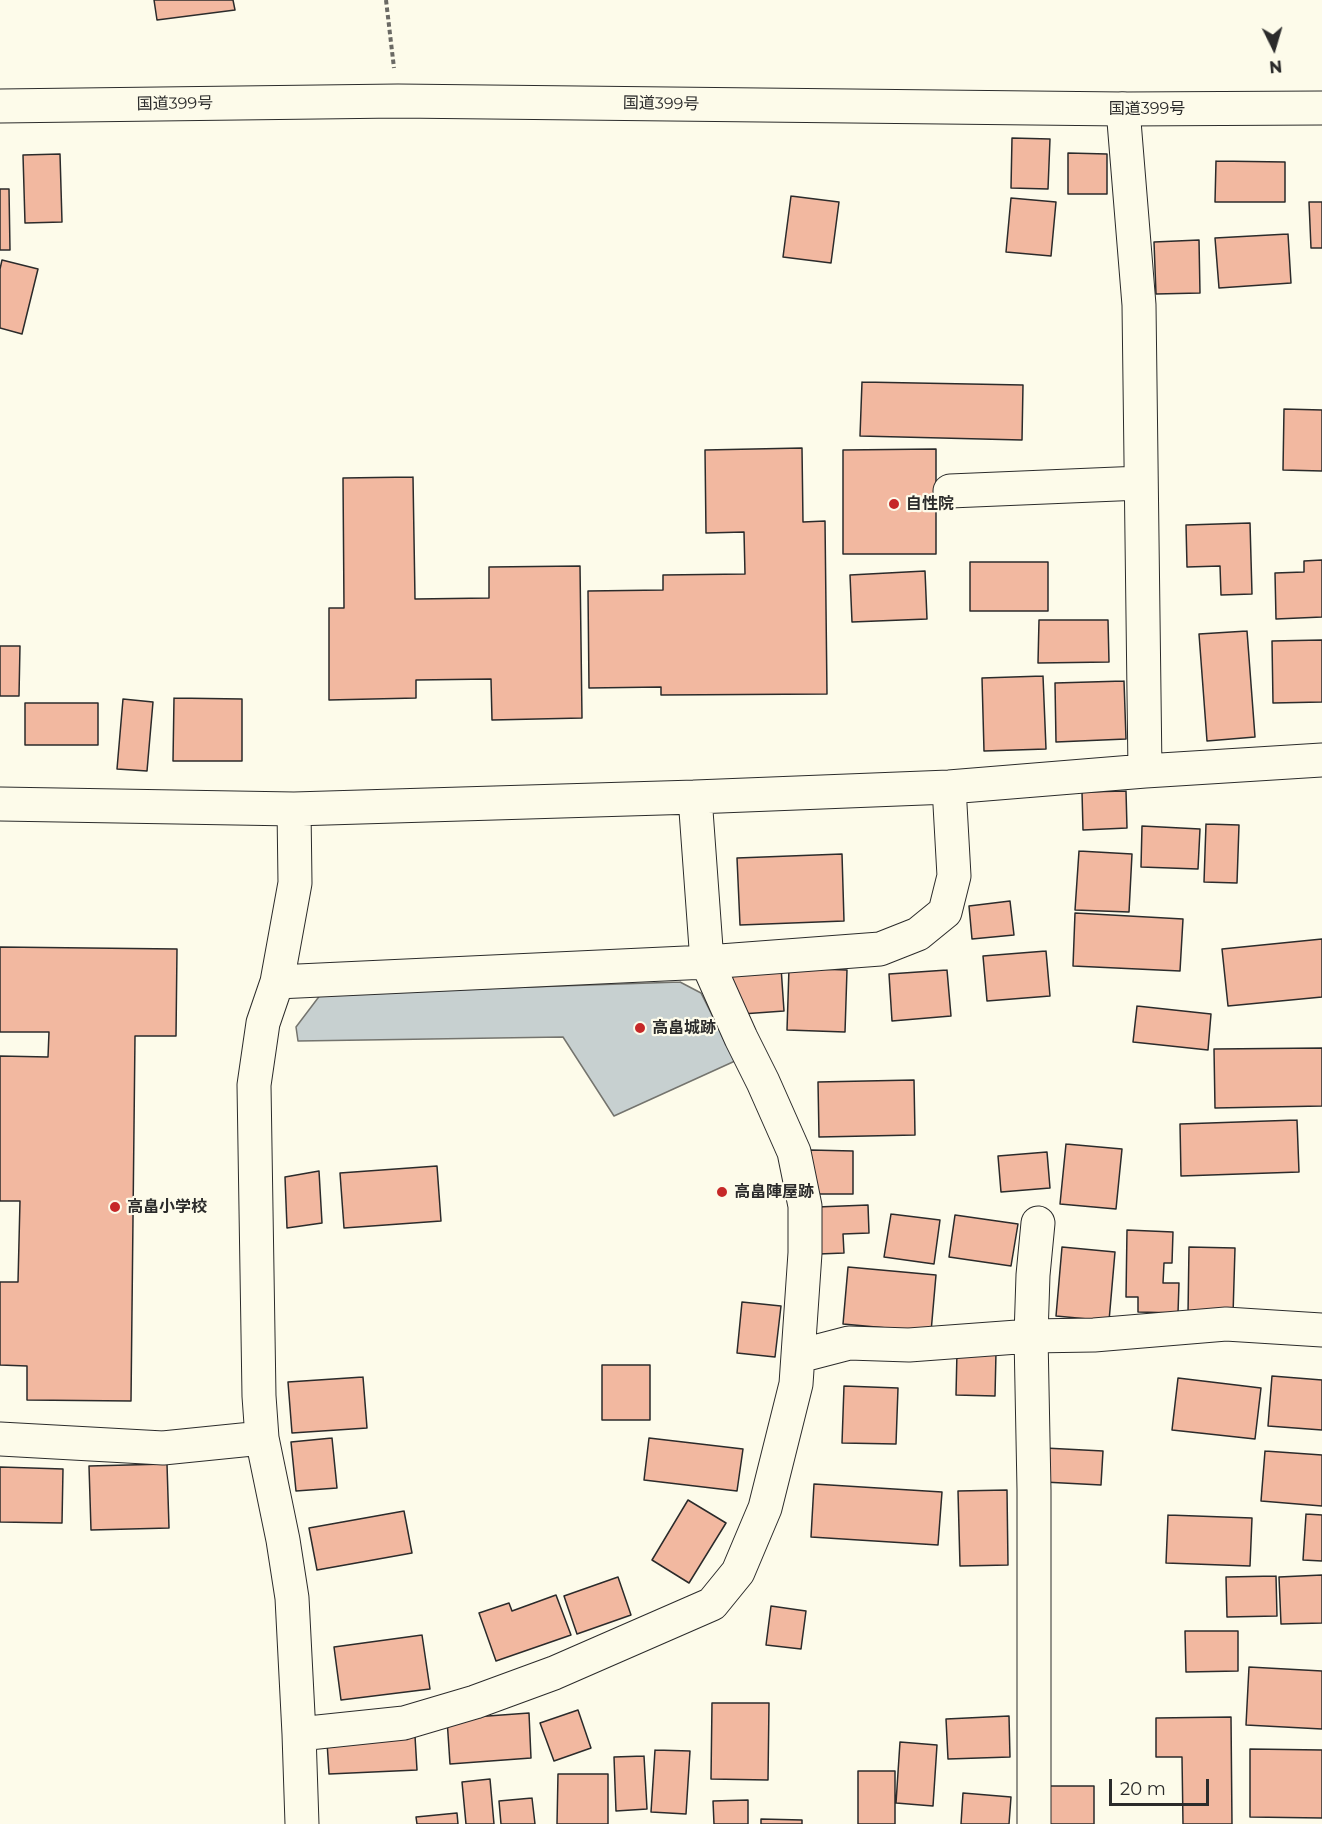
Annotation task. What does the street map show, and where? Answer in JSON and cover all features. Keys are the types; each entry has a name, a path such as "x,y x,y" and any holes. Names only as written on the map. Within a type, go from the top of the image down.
{"main road":[{"name":"国道399号","path":"0,106 398,101 1123,109 1322,108"},
{"path":"1123,109 1139,305 1145,771"},
{"path":"950,491 1141,483"},
{"path":"0,804 294,809 695,797 949,787 1145,771 1322,760"},
{"path":"278,982 706,962 880,949 918,934 945,912 954,876 949,787"},
{"path":"299,1734 404,1723 475,1702 554,1673 712,1604 738,1572 765,1508 796,1384 805,1253 805,1206 794,1152 706,962 695,797"},
{"path":"294,809 295,883 278,982 263,1023 254,1085 259,1396 262,1438 284,1540 292,1598 302,1824"},
{"path":"1034,1824 1034,1490 1031,1336 1038,1223"},
{"path":"799,1356 849,1343 909,1345 1031,1336 1094,1335 1226,1324 1322,1330"},
{"path":"0,1439 163,1448 262,1438"}],"path":[{"path":"386,0 398,101"}],"shaded area":[{"path":"680,982 701,993 735,1061 614,1116 563,1037 298,1041 296,1027 321,994"}],"building":[{"path":"154,0 233,0 235,10 157,20"},
{"path":"1012,138 1050,139 1048,189 1011,188"},
{"path":"1068,153 1107,154 1107,194 1068,194"},
{"path":"60,154 62,222 25,223 23,155"},
{"path":"1216,161 1285,162 1285,202 1215,202"},
{"path":"0,189 9,189 10,250 0,250"},
{"path":"791,196 839,202 831,263 783,257"},
{"path":"1011,198 1056,202 1051,256 1006,252"},
{"path":"1309,202 1322,202 1322,248 1311,248"},
{"path":"1288,234 1291,283 1219,288 1215,238"},
{"path":"1199,240 1200,293 1156,294 1154,242"},
{"path":"2,260 38,269 22,334 0,328"},
{"path":"862,382 1023,385 1022,440 860,436"},
{"path":"1284,409 1322,410 1322,471 1283,470"},
{"path":"802,448 803,522 825,521 827,694 661,695 661,687 589,688 588,591 663,590 663,575 745,574 744,532 706,533 705,450"},
{"path":"936,449 936,554 843,554 843,450"},
{"path":"413,477 415,599 489,598 489,567 580,566 582,718 492,720 491,679 416,680 416,698 329,700 329,608 344,608 343,478"},
{"path":"1250,523 1252,594 1221,595 1220,566 1187,567 1186,525"},
{"path":"1322,560 1322,617 1276,619 1275,573 1304,572 1304,561"},
{"path":"970,562 1048,562 1048,611 970,611"},
{"path":"925,571 927,619 852,622 850,575"},
{"path":"1039,620 1108,620 1109,662 1038,663"},
{"path":"1247,631 1255,737 1207,741 1199,634"},
{"path":"1322,640 1322,702 1273,703 1272,641"},
{"path":"0,646 20,646 19,696 0,696"},
{"path":"1043,676 1046,749 984,751 982,678"},
{"path":"1124,681 1126,739 1056,742 1055,683"},
{"path":"174,698 242,699 242,761 173,761"},
{"path":"123,699 153,702 147,771 117,769"},
{"path":"25,703 98,703 98,745 25,745"},
{"path":"1126,791 1127,828 1083,830 1082,792"},
{"path":"1206,824 1239,825 1237,883 1204,882"},
{"path":"1142,826 1200,829 1198,869 1141,867"},
{"path":"1079,851 1132,854 1129,912 1075,910"},
{"path":"842,854 844,921 740,925 737,858"},
{"path":"1010,901 1014,935 972,939 969,906"},
{"path":"1075,913 1183,919 1180,971 1073,966"},
{"path":"1322,939 1322,997 1228,1006 1222,949"},
{"path":"0,947 177,949 176,1036 135,1036 131,1401 27,1400 27,1366 0,1365 0,1282 18,1282 20,1201 0,1201 0,1056 48,1057 49,1032 0,1032"},
{"path":"1046,951 1050,996 987,1001 983,956"},
{"path":"781,967 784,1011 742,1014 729,971"},
{"path":"789,968 847,970 845,1032 787,1030"},
{"path":"947,970 951,1016 892,1021 889,974"},
{"path":"1137,1006 1211,1014 1208,1050 1133,1042"},
{"path":"1322,1048 1322,1106 1215,1108 1214,1049"},
{"path":"914,1080 915,1135 819,1137 818,1082"},
{"path":"1297,1120 1299,1172 1181,1176 1180,1124"},
{"path":"1066,1144 1122,1149 1116,1209 1060,1204"},
{"path":"810,1150 853,1151 853,1194 810,1194"},
{"path":"1047,1152 1050,1188 1001,1192 998,1156"},
{"path":"437,1166 441,1221 344,1228 340,1173"},
{"path":"319,1171 322,1223 287,1228 285,1177"},
{"path":"868,1205 869,1233 843,1234 844,1253 819,1254 817,1207"},
{"path":"891,1214 940,1220 934,1264 884,1257"},
{"path":"955,1215 1018,1224 1011,1266 949,1257"},
{"path":"1127,1230 1173,1232 1172,1263 1164,1263 1163,1283 1179,1283 1178,1313 1138,1312 1138,1297 1126,1297"},
{"path":"1062,1247 1115,1252 1109,1321 1056,1316"},
{"path":"1189,1247 1235,1248 1233,1315 1188,1314"},
{"path":"848,1267 936,1275 931,1332 843,1324"},
{"path":"742,1302 781,1306 775,1357 737,1353"},
{"path":"957,1351 996,1352 995,1396 956,1395"},
{"path":"602,1365 650,1365 650,1420 602,1420"},
{"path":"1272,1376 1322,1380 1322,1430 1268,1426"},
{"path":"363,1377 367,1428 292,1433 288,1382"},
{"path":"1178,1378 1261,1388 1255,1439 1172,1430"},
{"path":"844,1386 898,1388 896,1444 842,1443"},
{"path":"332,1438 337,1488 296,1491 291,1442"},
{"path":"649,1438 743,1449 737,1491 644,1480"},
{"path":"1045,1448 1103,1451 1101,1485 1044,1482"},
{"path":"1265,1451 1322,1455 1322,1506 1261,1501"},
{"path":"167,1464 169,1528 91,1530 89,1466"},
{"path":"0,1467 63,1469 62,1523 0,1522"},
{"path":"814,1484 942,1492 938,1545 811,1537"},
{"path":"1007,1490 1008,1565 960,1566 958,1491"},
{"path":"688,1500 726,1523 689,1583 652,1560"},
{"path":"404,1511 412,1553 317,1570 309,1528"},
{"path":"1306,1514 1322,1515 1322,1561 1303,1560"},
{"path":"1168,1515 1252,1518 1250,1566 1166,1563"},
{"path":"1322,1575 1322,1623 1281,1624 1279,1577"},
{"path":"1276,1576 1277,1616 1227,1617 1226,1577"},
{"path":"618,1577 631,1615 577,1634 564,1596"},
{"path":"556,1595 571,1635 496,1661 479,1613 509,1603 512,1611"},
{"path":"771,1606 806,1611 801,1649 766,1645"},
{"path":"1185,1631 1238,1631 1238,1671 1186,1672"},
{"path":"422,1635 430,1689 341,1700 334,1647"},
{"path":"1249,1667 1322,1671 1322,1729 1246,1725"},
{"path":"712,1703 769,1703 768,1780 711,1779"},
{"path":"578,1710 591,1748 554,1761 540,1723"},
{"path":"529,1713 531,1758 450,1764 447,1719"},
{"path":"1009,1716 1010,1757 948,1759 946,1719"},
{"path":"1231,1717 1232,1824 1183,1824 1182,1757 1156,1757 1156,1718"},
{"path":"415,1736 417,1770 329,1774 327,1742"},
{"path":"900,1742 937,1745 933,1806 896,1803"},
{"path":"1250,1749 1322,1750 1322,1818 1250,1817"},
{"path":"655,1750 690,1751 686,1814 651,1812"},
{"path":"644,1756 647,1809 616,1811 614,1757"},
{"path":"858,1771 895,1771 895,1824 858,1824"},
{"path":"558,1774 608,1774 608,1824 557,1824"},
{"path":"490,1779 494,1824 466,1824 462,1782"},
{"path":"1045,1786 1094,1786 1094,1824 1045,1824"},
{"path":"963,1793 1011,1797 1009,1824 961,1824"},
{"path":"532,1798 535,1824 501,1824 499,1801"},
{"path":"748,1800 748,1824 714,1824 713,1801"},
{"path":"457,1813 458,1824 417,1824 416,1817"},
{"path":"761,1819 802,1820 802,1824 761,1824"}],"place":[{"name":"自性院","path":"894,504"},
{"name":"高畠城跡","path":"640,1028"},
{"name":"高畠陣屋跡","path":"722,1192"},
{"name":"高畠小学校","path":"115,1207"}]}
